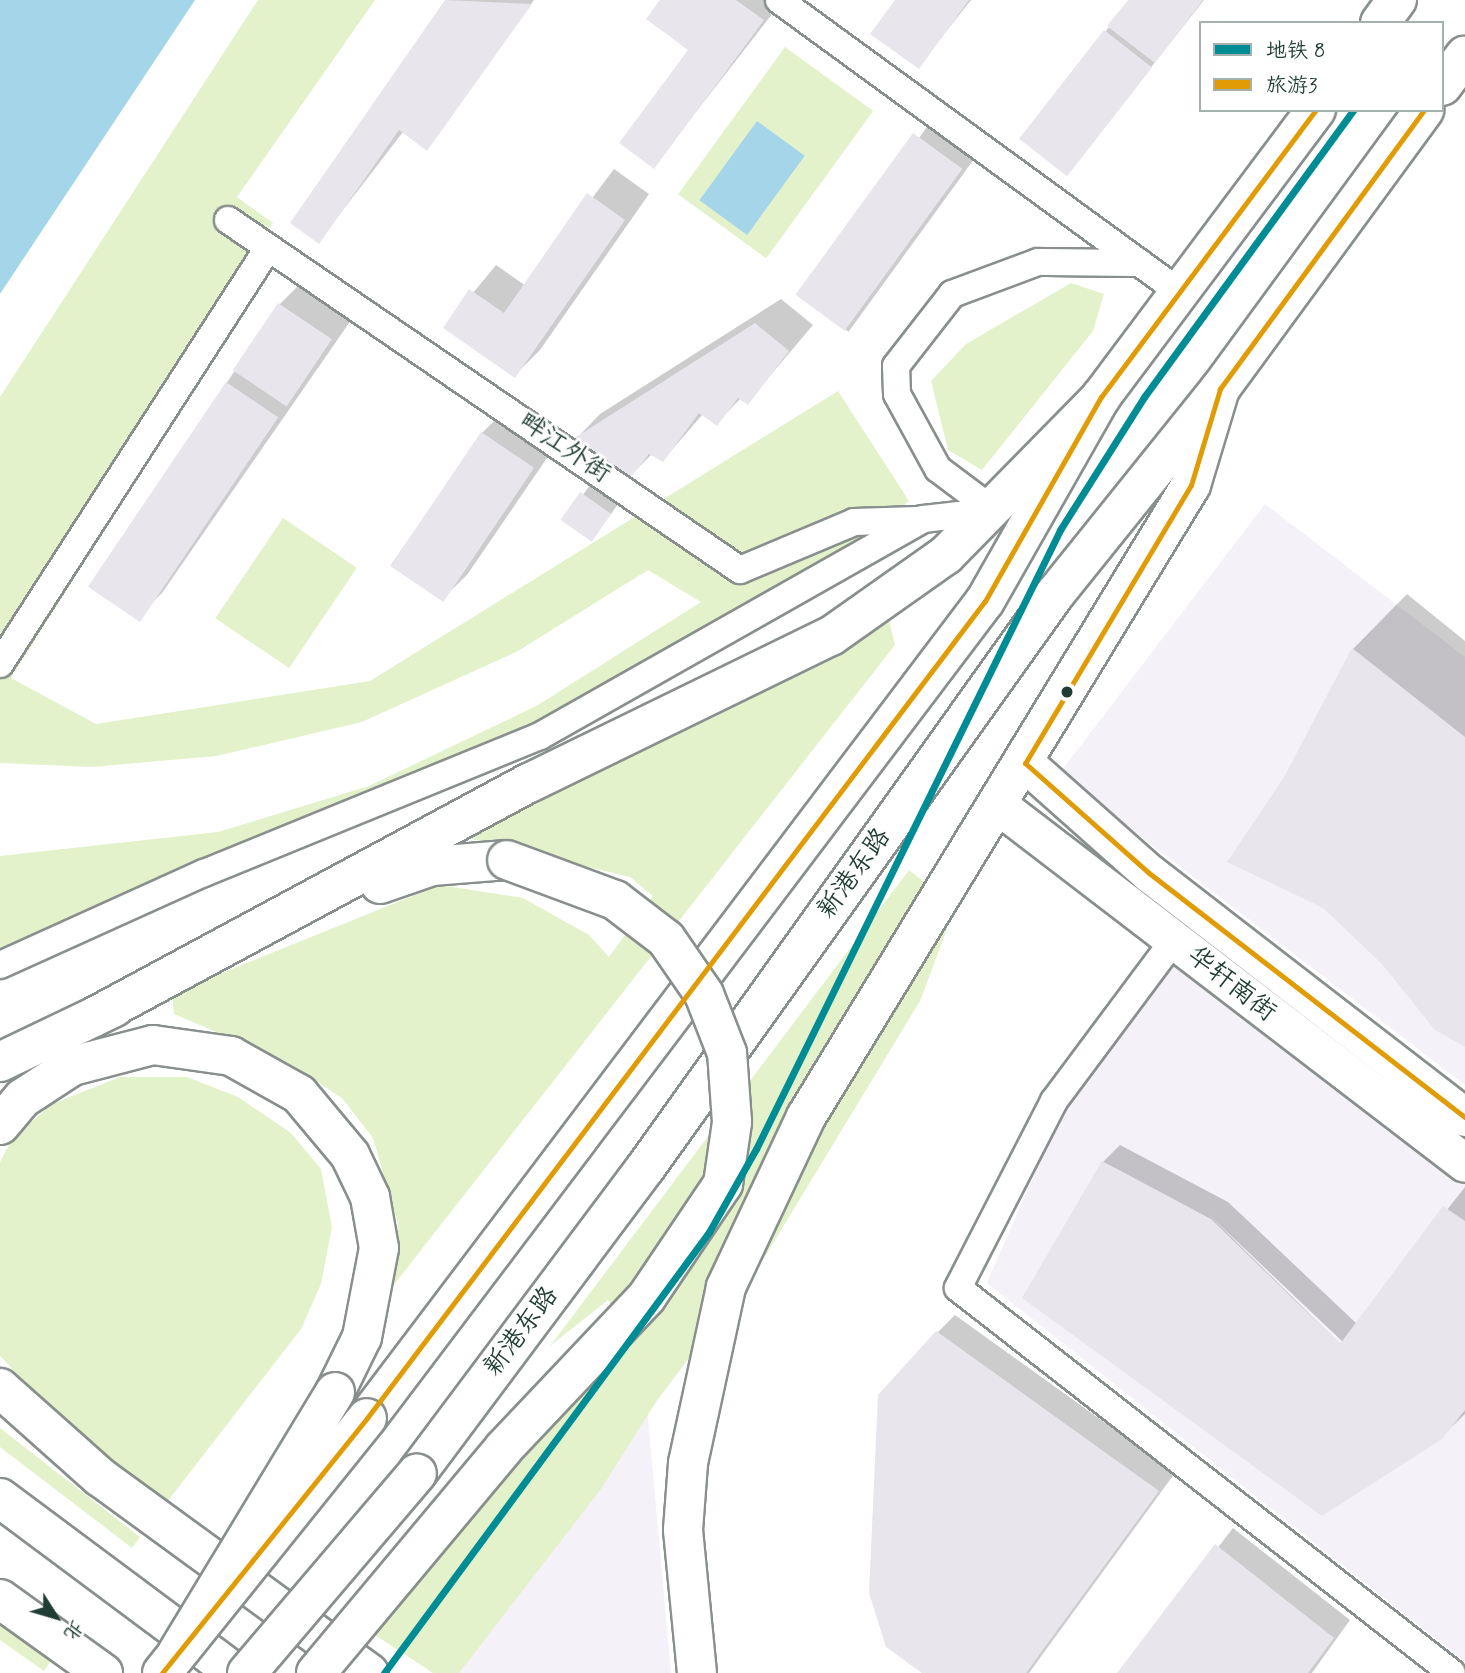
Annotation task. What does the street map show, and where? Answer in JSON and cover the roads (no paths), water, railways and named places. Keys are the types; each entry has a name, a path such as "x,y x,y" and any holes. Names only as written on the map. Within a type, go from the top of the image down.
{"main road":[{"path":"1444,83 1465,55"},
{"path":"94,1017 529,783 831,636 946,555 994,511 1101,397 1315,112"},
{"name":"新港东路","path":"417,1473 646,1167 1055,594 1220,389 1423,112"},
{"path":"697,1673 683,1530 688,1463 726,1287 806,1117 1025,763 1191,485 1220,389"},
{"path":"166,1666 367,1418 985,601 1101,397"},
{"path":"0,1062 397,876 507,860 615,900 666,939 704,994 727,1053 732,1122 723,1184 646,1298 504,1448 316,1673"},
{"path":"0,1125 23,1098 72,1066 153,1045 231,1056 299,1094 350,1155 370,1197 379,1248 362,1337 335,1392 166,1666"},
{"path":"0,1388 100,1477 369,1673"},
{"path":"247,1673 417,1473"},
{"path":"273,1673 417,1473"},
{"path":"0,1498 235,1673"},
{"path":"0,1599 103,1673"}],"street":[{"path":"779,0 1181,293"},
{"name":"畔江外街","path":"228,220 740,570 854,522 923,519"},
{"path":"0,664 268,248"},
{"path":"994,511 938,469 897,394 896,366 952,294 1038,262 1140,263"},
{"path":"0,965 204,873 540,736 923,519 994,511"},
{"name":"华轩南街","path":"1025,763 1149,873 1465,1117"},
{"name":"华轩南街","path":"998,805 1465,1163"},
{"path":"1174,940 1054,1101 958,1288 1452,1673"}],"water":[{"path":"0,0 195,0 0,294"},
{"path":"757,121 805,156 747,235 699,200"}],"metro line":[{"name":"8","path":"384,1673 709,1232 756,1149 1060,530 1144,397 1352,112"}]}
